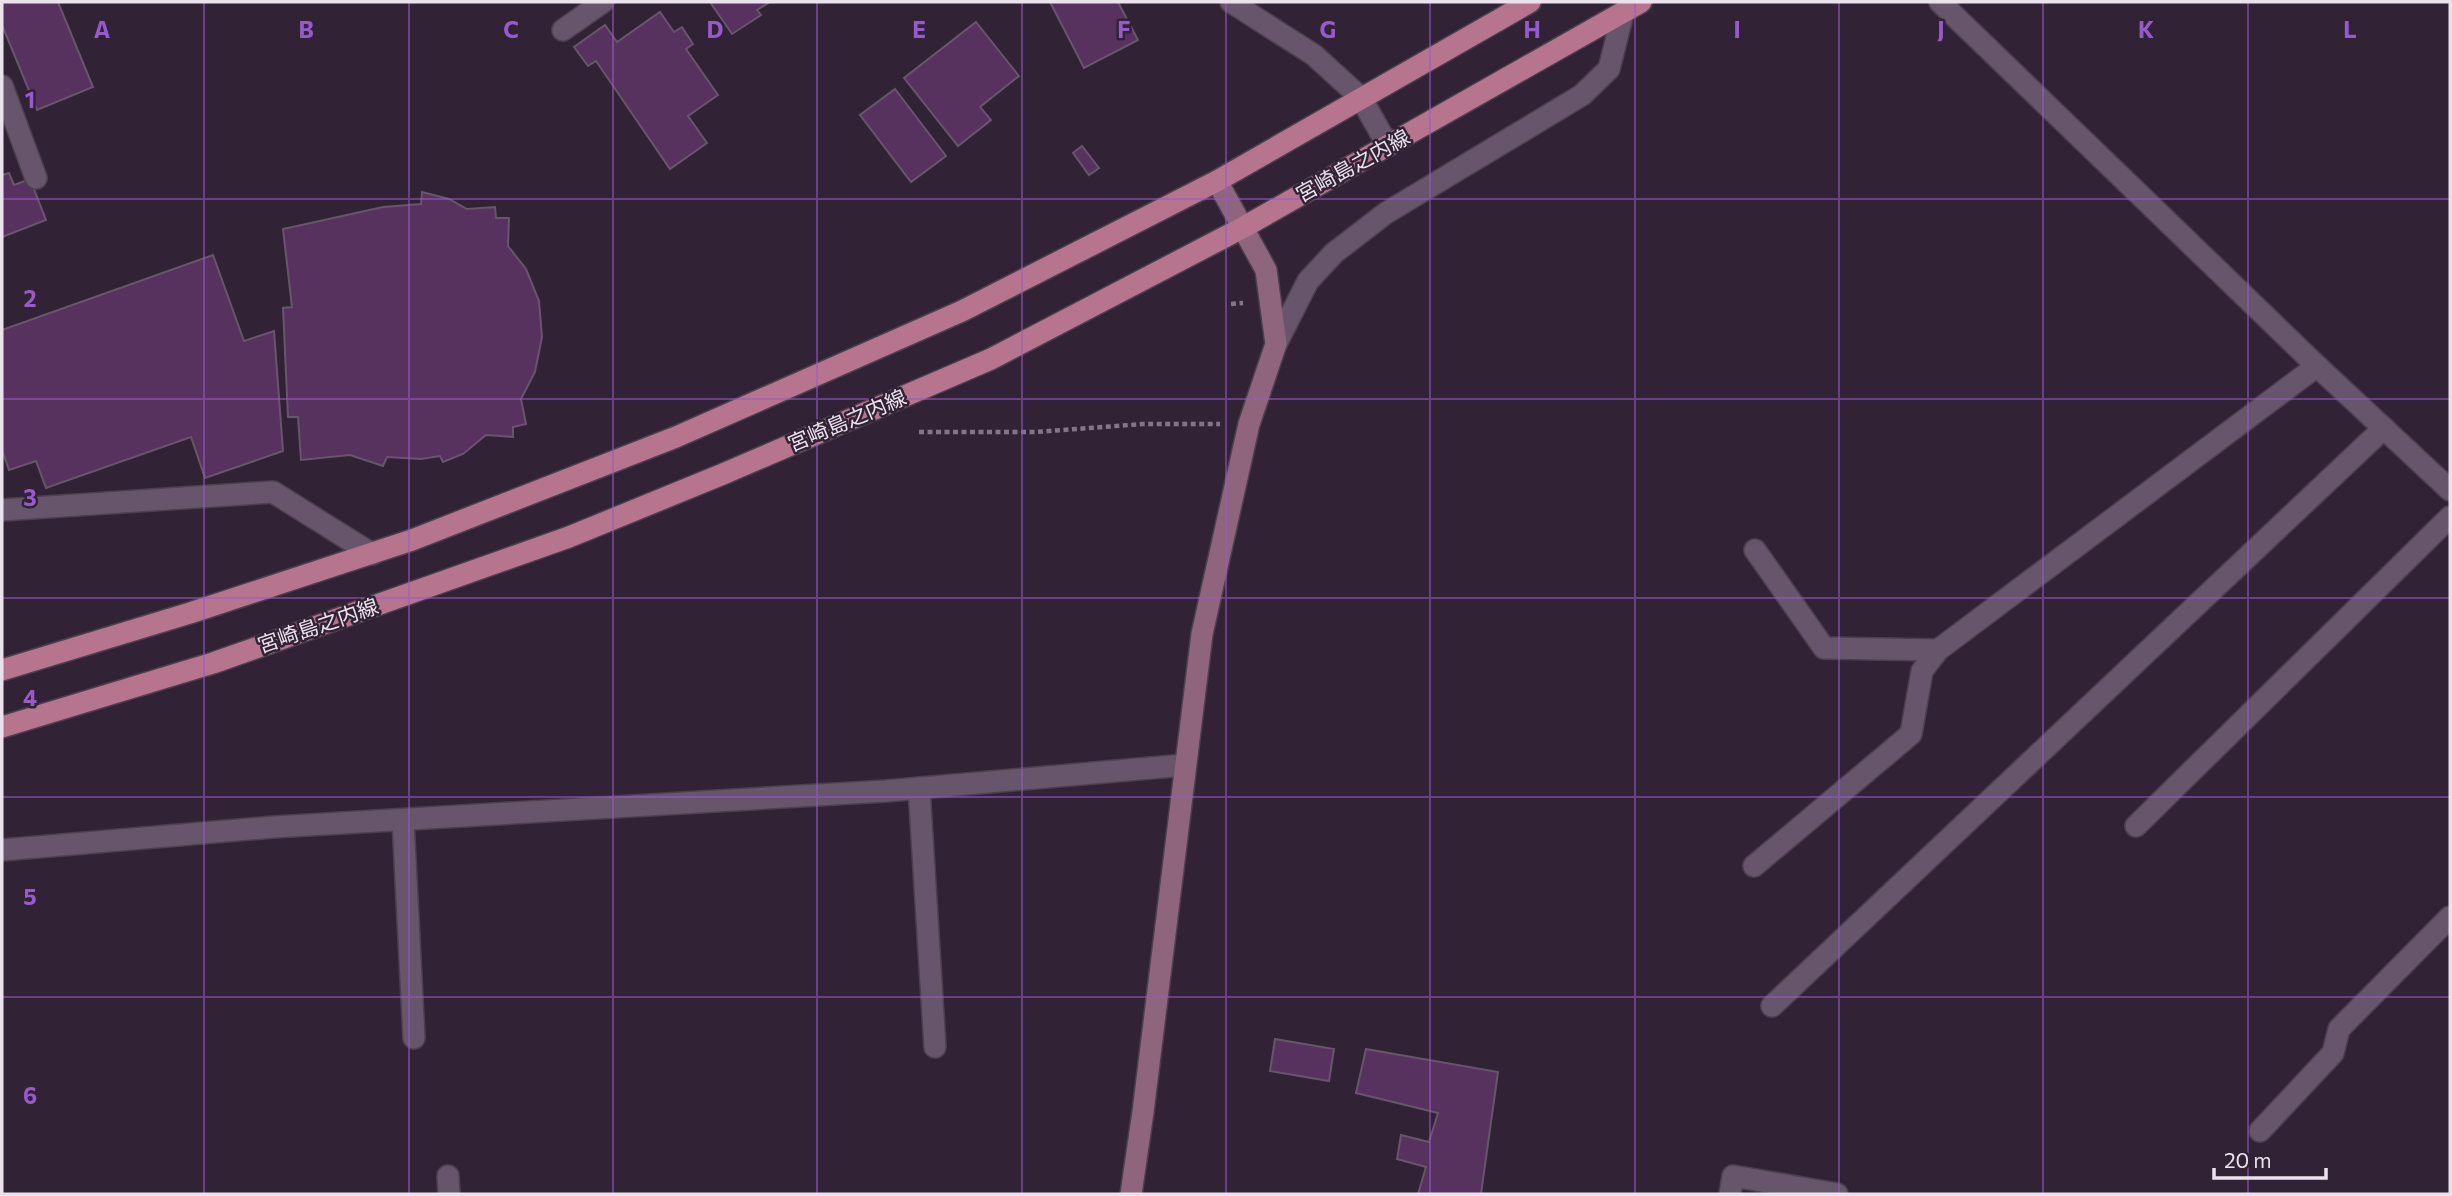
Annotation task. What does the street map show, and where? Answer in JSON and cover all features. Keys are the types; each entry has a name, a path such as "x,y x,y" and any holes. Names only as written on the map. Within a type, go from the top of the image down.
{"main road":[{"path":"2,670 372,554 676,437 962,311 1217,181 1530,2"},
{"name":"宮崎島之内線","path":"2,727 213,663 569,537 991,359 1244,228 1632,7"}],"street":[{"path":"563,30 603,2"},
{"path":"1231,2 1314,55 1361,98 1388,146"},
{"path":"1940,2 2317,366 2450,489"},
{"path":"1130,1194 1143,1112 1202,634 1249,424 1276,344 1308,281 1334,253 1386,213 1582,95 1609,69 1632,7"},
{"path":"2,86 36,178"},
{"path":"1217,181 1266,270 1276,344"},
{"path":"1754,866 1911,734 1922,671 1938,650 2317,366"},
{"path":"1772,1006 2384,428"},
{"path":"2,510 273,492 372,554"},
{"path":"2136,826 2450,517"},
{"path":"1755,550 1824,648 1938,650"},
{"path":"2,850 274,827 919,788 1185,765"},
{"path":"919,788 935,1047"},
{"path":"404,820 414,1038"},
{"path":"2260,1131 2333,1053 2339,1029 2450,917"},
{"path":"1730,1194 1733,1176 1837,1194"}],"path":[{"path":"919,432 1035,432 1143,424 1249,424"}],"building":[{"path":"2,2 58,2 93,87 37,110 2,25"},
{"path":"710,2 770,2 757,10 761,15 732,34"},
{"path":"1050,2 1118,2 1138,40 1084,68"},
{"path":"660,12 674,32 682,27 693,44 686,49 718,95 688,116 707,143 670,169 596,61 588,66 574,47 605,25 617,42"},
{"path":"976,22 1019,76 980,107 991,120 958,146 904,78"},
{"path":"895,89 946,156 911,182 860,115"},
{"path":"1082,146 1099,168 1089,175 1073,153"},
{"path":"9,173 14,185 30,179 46,220 2,237 2,175"},
{"path":"422,192 449,199 467,209 495,207 496,218 509,218 508,246 526,269 539,301 542,337 535,372 521,399 526,424 513,427 513,437 486,435 463,454 443,462 440,456 421,459 387,457 383,466 350,455 301,460 298,417 288,417 283,308 292,307 283,229 383,207 421,204"},
{"path":"213,255 244,341 274,331 283,451 205,478 191,437 46,488 36,461 9,470 2,450 2,330"},
{"path":"1275,1039 1334,1049 1329,1081 1270,1071"},
{"path":"1366,1049 1498,1072 1481,1194 1418,1194 1426,1167 1397,1159 1401,1135 1429,1142 1438,1113 1356,1093"}]}
